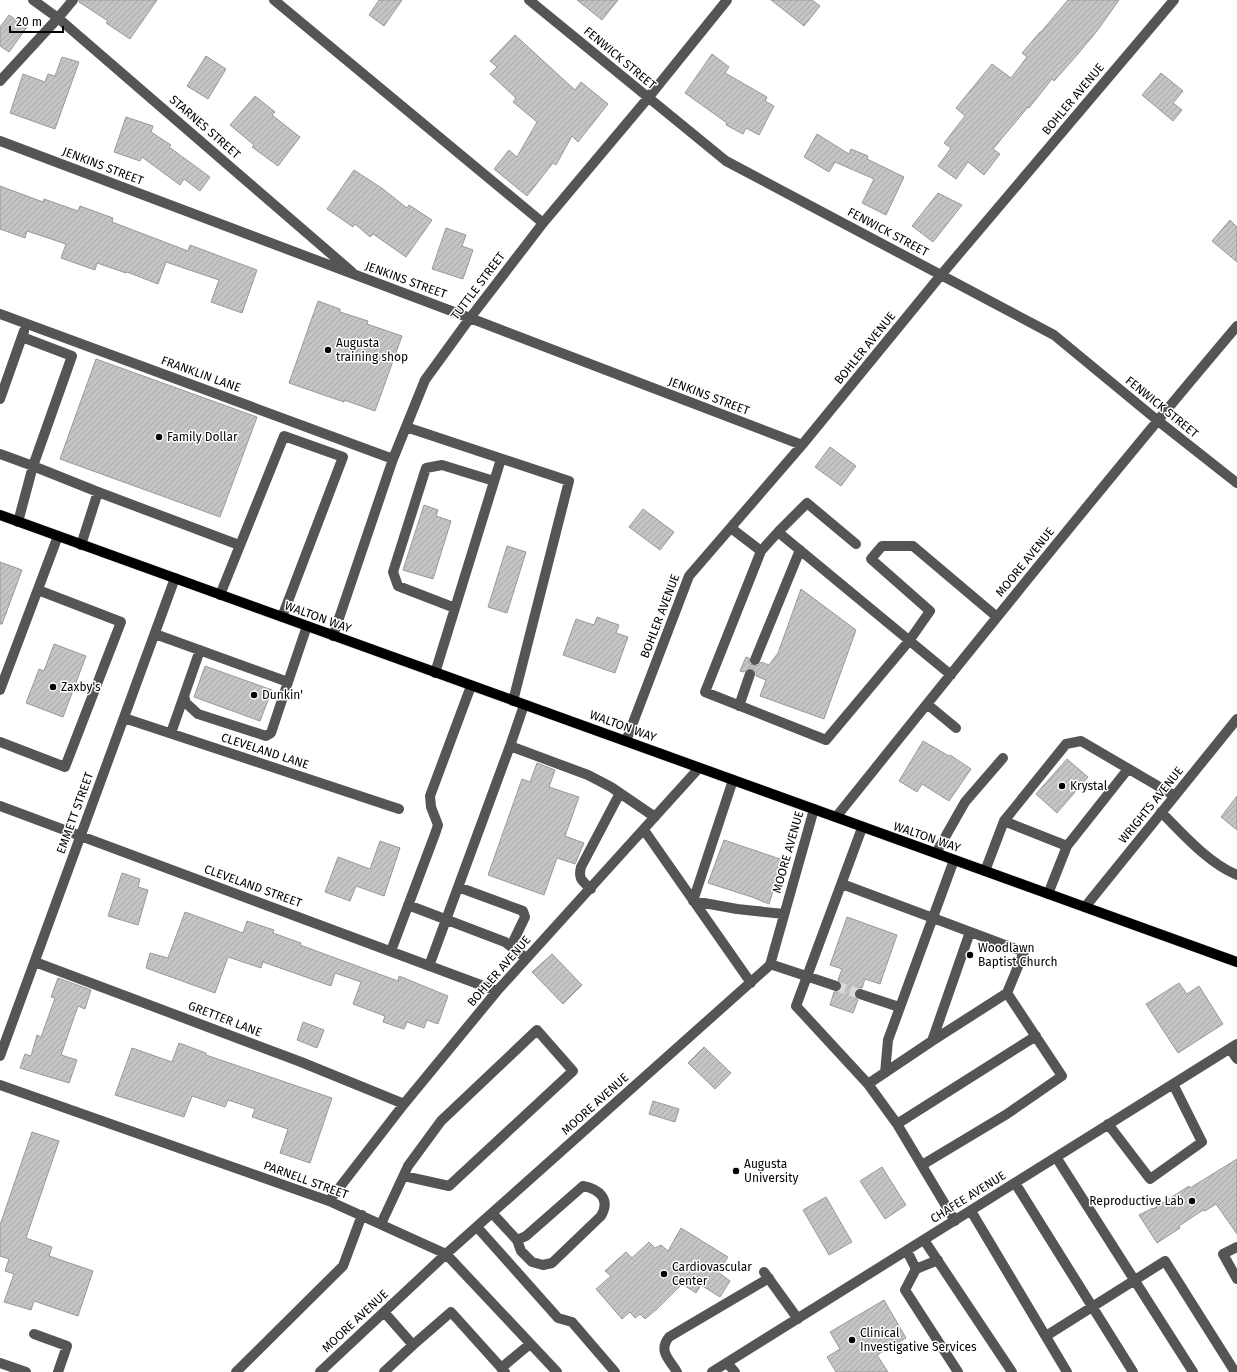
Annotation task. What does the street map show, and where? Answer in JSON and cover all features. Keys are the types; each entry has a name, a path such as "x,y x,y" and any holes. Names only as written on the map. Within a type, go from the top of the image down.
{"main road":[{"name":"WALTON WAY","path":"0,515 814,809 862,828 936,853 1237,962"}],"street":[{"name":"STARNES STREET","path":"33,0 58,18 358,277"},
{"path":"0,81 73,0"},
{"path":"274,0 543,223"},
{"name":"FENWICK STREET","path":"529,0 726,161 1054,335 1157,420 1237,483"},
{"name":"TUTTLE STREET","path":"333,636 393,459 425,380 470,318 543,223 648,98 727,0"},
{"name":"BOHLER AVENUE","path":"626,741 689,576 802,446 941,275 1174,0"},
{"name":"JENKINS STREET","path":"0,141 470,318 802,446"},
{"name":"FRANKLIN LANE","path":"0,314 393,459"},
{"path":"0,399 27,324"},
{"name":"MOORE AVENUE","path":"836,817 1157,420 1237,326"},
{"path":"18,522 34,466 72,356 22,337"},
{"path":"406,428 569,481 513,701"},
{"path":"220,595 238,545 284,436 343,458 282,617"},
{"path":"0,454 238,545"},
{"path":"435,673 501,459"},
{"path":"455,608 398,586 393,572 426,468 442,465 494,481"},
{"path":"81,544 98,492"},
{"path":"856,544 807,503 761,551 705,692 826,740 909,641 930,611 871,559 882,546 913,546 997,617"},
{"path":"731,528 761,551"},
{"path":"778,532 951,675"},
{"path":"0,690 58,536"},
{"path":"755,660 800,550"},
{"name":"EMMETT STREET","path":"0,1056 175,578"},
{"path":"0,742 65,766 121,622 38,590"},
{"path":"184,696 186,703 198,714 266,736 271,733 307,626"},
{"path":"154,634 288,682"},
{"path":"171,733 200,650"},
{"path":"739,706 750,674"},
{"path":"391,952 438,825 431,807 430,796 471,686"},
{"path":"928,704 956,728"},
{"path":"429,966 524,705"},
{"name":"CLEVELAND LANE","path":"124,718 399,810"},
{"name":"WRIGHTS AVENUE","path":"1085,907 1237,719"},
{"path":"985,871 1004,821 1066,744 1081,741 1175,796"},
{"path":"510,746 588,775 620,793 655,817"},
{"path":"936,853 965,802 1003,758"},
{"name":"BOHLER AVENUE","path":"329,1200 404,1104 497,991 699,768"},
{"path":"1048,894 1067,846 1128,769"},
{"path":"693,901 733,780"},
{"path":"591,889 581,880 579,874 581,867 620,793"},
{"name":"CLEVELAND STREET","path":"0,806 497,991"},
{"name":"MOORE AVENUE","path":"320,1372 446,1254 751,983 770,964 814,809"},
{"path":"1161,812 1204,854 1230,872 1237,875"},
{"path":"1004,821 1067,846"},
{"path":"862,828 796,1006 868,1084 896,1124 955,1221"},
{"path":"644,830 751,983"},
{"path":"884,1073 888,1040 954,860"},
{"path":"842,884 1024,952 1007,993 932,1040 868,1084"},
{"path":"458,887 523,911 525,917 511,946"},
{"path":"693,901 784,914"},
{"path":"408,906 505,942 526,958"},
{"path":"932,1040 970,932"},
{"name":"GRETTER LANE","path":"35,962 301,1062 404,1104"},
{"path":"770,964 807,975 836,986"},
{"path":"922,1165 1007,1114 1062,1076 1007,993"},
{"path":"860,994 899,1007"},
{"path":"381,1224 408,1166 441,1121 536,1030 573,1072 449,1186 404,1176"},
{"path":"896,1124 1036,1036"},
{"path":"1234,1047 1237,1059"},
{"name":"CHAFEE AVENUE","path":"712,1372 1108,1124 1234,1047"},
{"path":"1108,1124 1150,1179 1202,1142 1173,1084"},
{"name":"PARNELL STREET","path":"0,1085 329,1200 446,1254 557,1372"},
{"path":"1056,1157 1193,1372"},
{"path":"1015,1183 1133,1372"},
{"path":"492,1213 517,1240 521,1251 532,1262 543,1265 552,1262 601,1216 605,1210 604,1200 600,1192 591,1187 583,1186 526,1236 517,1240"},
{"path":"971,1211 1067,1372"},
{"path":"236,1372 343,1266 362,1215"},
{"path":"477,1226 558,1318 572,1322 615,1372"},
{"path":"924,1240 1012,1372"},
{"path":"1237,1247 1223,1254 1237,1279"},
{"path":"907,1251 916,1269"},
{"path":"938,1260 916,1269 905,1290 958,1372"},
{"path":"1046,1336 1165,1260 1235,1372"},
{"path":"677,1372 663,1351 664,1343 669,1337 766,1275 798,1319"},
{"path":"384,1312 413,1345"},
{"path":"384,1372 451,1312 503,1370 530,1344"},
{"path":"34,1334 66,1346 58,1372"},
{"path":"0,1363 26,1372"},
{"path":"727,1363 735,1372"}],"building":[{"path":"79,0 157,0 130,39 106,23 108,21 79,2"},
{"path":"379,0 402,0 384,26 369,15"},
{"path":"577,0 618,0 602,20"},
{"path":"771,0 812,0 820,6 804,26"},
{"path":"1068,0 1119,0 1097,31 1077,55 1054,81 1052,79 993,149 1000,154 984,175 968,162 956,179 938,166 951,148 944,143 965,116 956,108 992,64 1011,78 1027,57 1022,53"},
{"path":"9,15 27,27 9,52 0,46 0,27"},
{"path":"515,35 575,90 581,82 608,104 578,142 572,136 556,165 553,163 527,196 494,169 509,150 517,157 537,122 513,102 516,98 490,74 497,67 490,61"},
{"path":"712,54 729,67 725,73 767,97 765,101 774,106 759,135 746,128 743,134 726,125 727,123 685,93"},
{"path":"206,56 226,69 208,99 187,86"},
{"path":"62,57 79,62 55,129 10,113 23,74 45,82 48,74 55,76"},
{"path":"1161,73 1183,91 1173,103 1182,110 1173,121 1142,95"},
{"path":"255,96 275,112 272,115 300,137 278,166 252,147 254,145 230,125"},
{"path":"126,117 153,126 151,132 171,145 169,147 210,177 200,191 184,179 180,185 142,157 140,161 114,152"},
{"path":"817,134 849,154 851,149 868,156 867,159 904,177 886,215 862,203 874,179 835,162 829,172 804,157"},
{"path":"354,170 383,189 407,208 409,205 432,220 406,257 373,234 370,237 355,224 353,227 327,209"},
{"path":"0,186 43,202 44,199 78,211 80,206 113,218 112,222 188,251 190,245 257,270 242,313 211,302 219,280 166,262 158,284 127,272 126,273 97,263 95,270 61,258 66,244 27,231 25,238 0,229"},
{"path":"938,193 962,205 933,242 912,226"},
{"path":"1230,220 1237,227 1237,262 1212,241"},
{"path":"446,228 466,235 462,246 473,250 463,279 432,269"},
{"path":"318,301 340,309 340,312 368,321 367,324 402,336 375,411 289,383"},
{"name":"Family Dollar","path":"96,359 257,417 220,517 60,459"},
{"path":"830,447 856,466 841,486 815,467"},
{"path":"424,505 438,510 436,516 451,521 433,579 403,570"},
{"path":"643,509 674,532 660,550 629,527"},
{"path":"507,546 526,552 507,613 488,607"},
{"path":"0,562 22,570 2,624 0,624"},
{"path":"801,589 856,630 824,719 760,696 766,680 756,676 756,672 752,668 748,668 744,672 740,671 746,657 749,658 750,664 755,666 759,665 761,662 769,665 778,653"},
{"path":"597,617 619,625 616,633 628,637 615,673 563,655 576,619 594,625"},
{"name":"Zaxby's","path":"54,644 86,656 63,717 26,703 39,669 44,671"},
{"path":"205,666 272,690 260,721 194,697"},
{"path":"923,741 949,756 950,755 971,769 949,801 922,784 917,792 899,781"},
{"name":"Krystal","path":"1067,759 1088,777 1057,813 1036,794"},
{"path":"537,763 555,770 549,787 579,797 565,836 584,843 575,864 557,858 544,895 488,875 522,779 530,782"},
{"path":"1237,796 1237,830 1221,817"},
{"path":"724,840 783,860 769,904 708,883"},
{"path":"380,841 400,848 384,896 356,886 350,901 325,892 338,857 370,869"},
{"path":"122,873 140,879 138,887 148,890 138,925 108,916"},
{"path":"185,912 243,933 247,921 274,930 273,933 301,943 300,945 398,981 399,976 448,996 438,1024 427,1020 424,1028 407,1022 404,1029 383,1022 385,1016 353,1004 361,982 335,973 331,986 263,962 261,968 228,957 215,993 146,968 150,953 168,958"},
{"path":"847,917 897,935 880,984 865,979 862,988 858,988 854,992 854,996 858,1000 853,1013 830,1005 834,992 840,991 842,988 842,984 838,980 842,969 830,965"},
{"path":"552,954 582,985 563,1004 532,972"},
{"path":"58,978 91,990 85,1009 78,1006 61,1055 77,1060 69,1083 20,1068 25,1054 31,1056 37,1035 41,1037 55,998 51,997"},
{"path":"1179,983 1187,994 1199,986 1223,1024 1178,1053 1146,1004"},
{"path":"303,1022 324,1030 317,1048 297,1040"},
{"path":"179,1043 206,1053 206,1055 332,1098 310,1163 280,1153 288,1129 252,1117 255,1109 228,1100 225,1107 192,1096 184,1117 115,1095 132,1048 172,1062"},
{"path":"704,1047 731,1073 715,1089 688,1063"},
{"path":"653,1101 679,1109 675,1122 649,1114"},
{"path":"32,1132 59,1141 26,1238 52,1247 49,1256 93,1271 78,1316 34,1301 31,1310 4,1302 14,1274 5,1271 9,1259 0,1256 0,1225"},
{"name":"Reproductive Lab","path":"1237,1159 1237,1234 1216,1204 1205,1211 1203,1210 1179,1226 1180,1228 1157,1243 1139,1215 1153,1209 1189,1186 1190,1188"},
{"path":"882,1167 906,1205 885,1219 860,1181"},
{"path":"826,1197 852,1242 829,1255 803,1210"},
{"name":"Cardiovascular Center","path":"681,1228 728,1257 718,1272 730,1281 720,1297 701,1285 696,1293 682,1284 645,1319 640,1314 635,1318 630,1312 622,1319 596,1289 611,1276 605,1271 626,1252 632,1258 649,1242 655,1248 661,1245 668,1251"},
{"path":"884,1300 906,1338 877,1355 888,1372 836,1372 827,1357 840,1349 830,1332"}],"tunnel":[{"path":"836,986 860,994"}],"place":[{"name":"Augusta training shop","path":"328,350"},
{"name":"Family Dollar","path":"159,437"},
{"name":"Zaxby's","path":"53,687"},
{"name":"Dunkin'","path":"254,695"},
{"name":"Krystal","path":"1062,786"},
{"name":"Woodlawn Baptist Church","path":"970,955"},
{"name":"Augusta University","path":"736,1171"},
{"name":"Reproductive Lab","path":"1192,1201"},
{"name":"Cardiovascular Center","path":"664,1274"},
{"name":"Clinical Investigative Services","path":"852,1340"}]}
